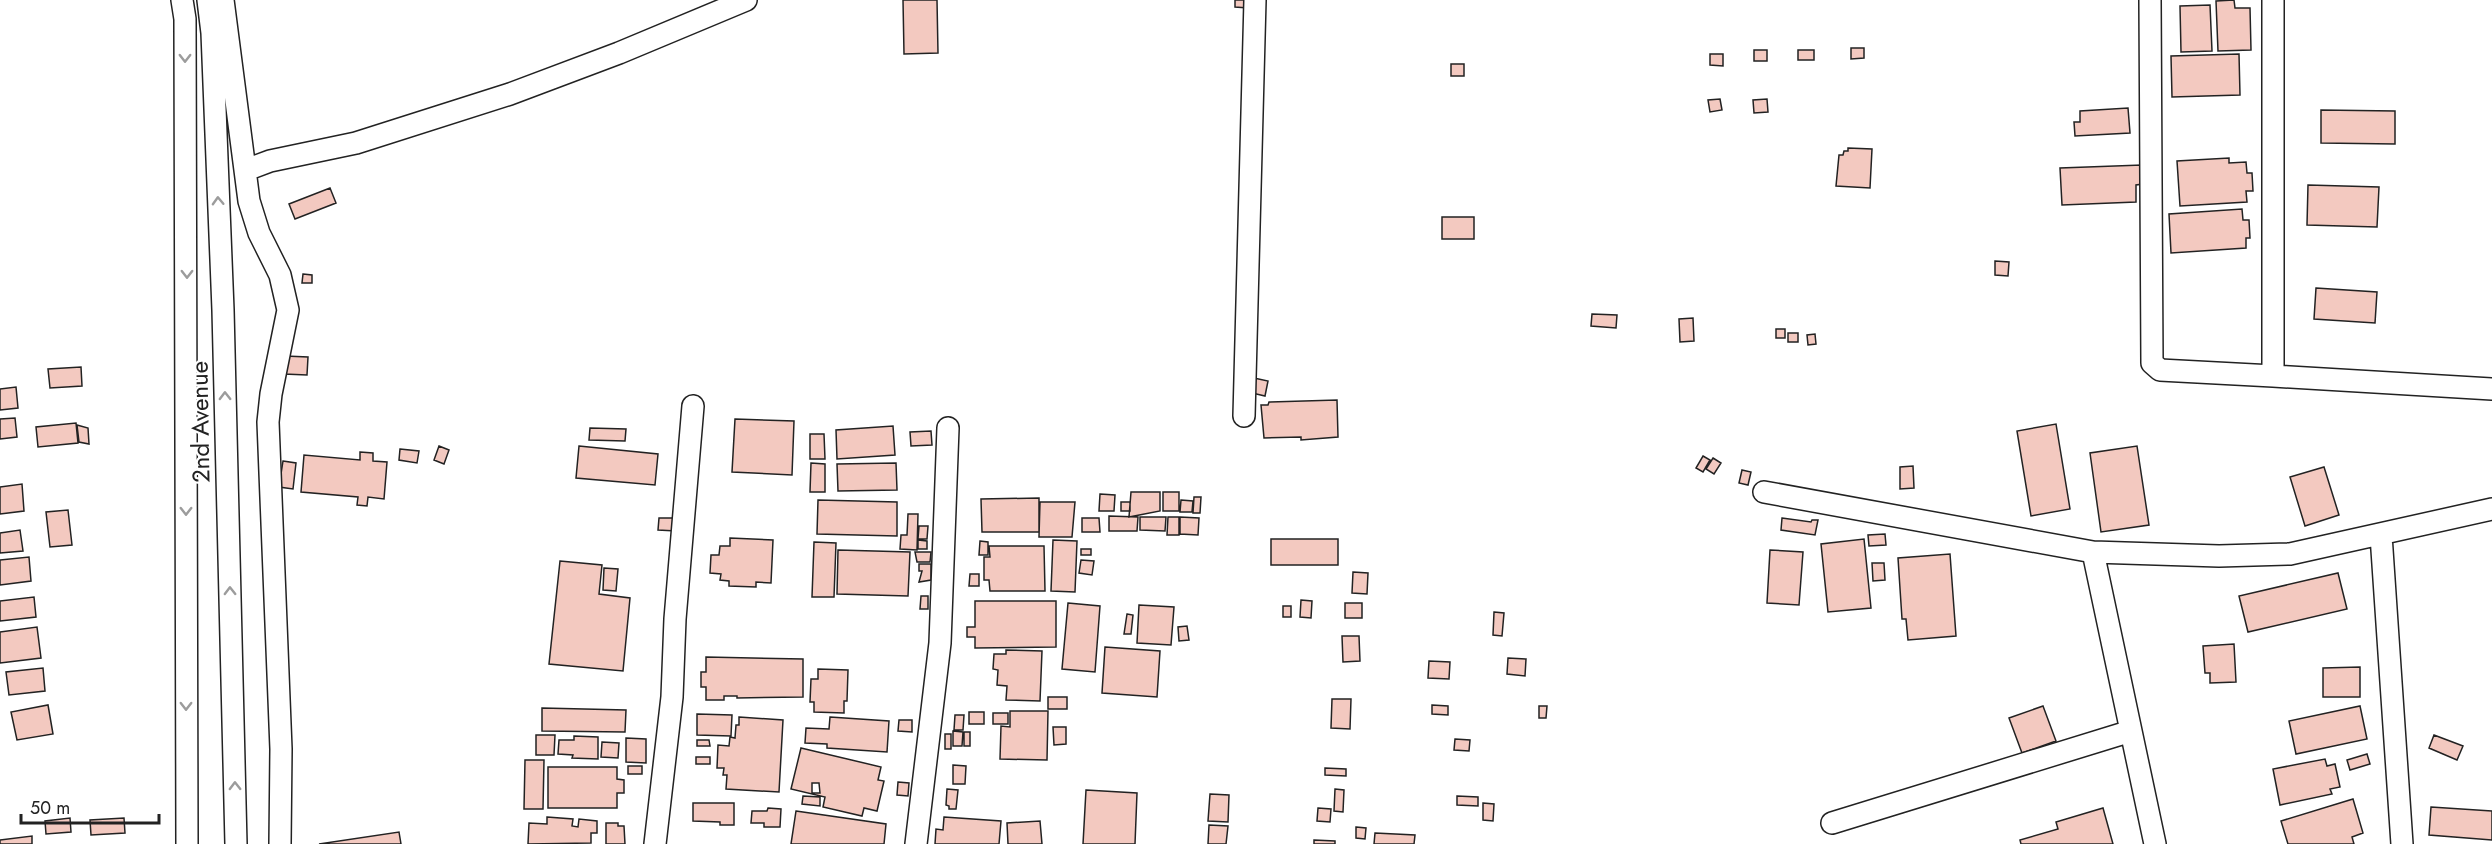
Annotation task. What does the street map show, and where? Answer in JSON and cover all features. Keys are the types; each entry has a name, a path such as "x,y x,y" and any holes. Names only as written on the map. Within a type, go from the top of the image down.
{"street":[{"name":"2nd Avenue","path":"182,0 185,19 186,100 187,844"},
{"name":"2nd Avenue","path":"208,0 212,33 223,310 236,844"},
{"path":"223,0 249,201 259,233 280,274 288,310 271,394 268,422 281,749 280,844"},
{"path":"246,170 270,161 356,143 510,94 619,53 746,0"},
{"path":"1244,416 1255,0"},
{"path":"2150,0 2152,363 2160,370 2492,389"},
{"path":"2273,0 2273,376"},
{"path":"655,844 672,697 675,619 693,406"},
{"path":"916,844 940,644 948,428"},
{"path":"1764,492 2093,552 2219,556 2290,554 2492,509"},
{"path":"2381,535 2402,844"},
{"path":"2093,552 2155,844"},
{"path":"1832,823 2131,731"}],"building":[{"path":"903,0 937,0 938,53 904,54"},
{"path":"1235,0 1248,0 1248,8 1235,7"},
{"path":"2234,0 2235,8 2250,8 2251,50 2218,51 2216,1"},
{"path":"2210,5 2212,51 2181,52 2180,6"},
{"path":"1851,48 1864,48 1864,58 1851,59"},
{"path":"1754,50 1767,50 1767,61 1754,61"},
{"path":"1798,50 1814,50 1814,60 1798,60"},
{"path":"1710,54 1723,54 1723,66 1710,65"},
{"path":"2239,54 2240,95 2172,97 2171,56"},
{"path":"1451,64 1464,64 1464,76 1451,76"},
{"path":"1720,99 1722,110 1710,112 1708,100"},
{"path":"1767,99 1768,112 1754,113 1753,100"},
{"path":"2128,108 2130,133 2075,136 2074,122 2080,122 2080,111"},
{"path":"2321,110 2395,111 2395,144 2321,143"},
{"path":"1848,148 1872,149 1870,188 1836,186 1839,155 1843,155"},
{"path":"2229,158 2229,163 2246,162 2247,173 2252,173 2253,191 2246,191 2247,202 2180,206 2177,161"},
{"path":"2142,165 2143,184 2136,185 2136,202 2062,205 2060,168"},
{"path":"2308,185 2379,187 2377,227 2307,225"},
{"path":"330,188 336,203 295,219 289,204"},
{"path":"2242,209 2243,220 2249,220 2250,238 2246,238 2246,248 2171,253 2169,214"},
{"path":"1442,217 1474,217 1474,239 1442,239"},
{"path":"1995,261 2009,262 2008,276 1995,275"},
{"path":"303,274 312,275 312,283 302,283"},
{"path":"2316,288 2377,292 2375,323 2314,319"},
{"path":"1592,314 1617,315 1616,328 1591,326"},
{"path":"1693,318 1694,341 1680,342 1679,319"},
{"path":"1776,329 1785,329 1785,338 1776,338"},
{"path":"1788,333 1798,333 1798,342 1788,342"},
{"path":"1815,334 1816,344 1808,345 1807,335"},
{"path":"285,356 308,357 307,375 284,374"},
{"path":"81,367 82,386 50,388 48,369"},
{"path":"1254,378 1268,381 1265,396 1252,393"},
{"path":"16,387 18,408 0,410 0,389"},
{"path":"1337,400 1338,437 1301,440 1301,437 1264,438 1261,405 1268,405 1269,402"},
{"path":"15,418 17,437 0,439 0,419"},
{"path":"735,419 794,421 792,475 732,472"},
{"path":"76,423 78,443 38,447 36,427"},
{"path":"2056,424 2070,509 2031,516 2017,431"},
{"path":"77,425 88,428 89,444 79,442"},
{"path":"893,426 895,455 837,459 836,430"},
{"path":"590,428 626,429 625,441 589,440"},
{"path":"931,431 932,445 911,446 910,432"},
{"path":"810,434 824,434 825,459 810,459"},
{"path":"439,446 449,450 444,464 434,460"},
{"path":"579,446 658,454 655,485 576,478"},
{"path":"2137,446 2149,525 2101,532 2090,453"},
{"path":"400,449 419,451 417,463 399,460"},
{"path":"360,452 373,453 373,461 387,462 384,499 368,497 367,506 357,505 358,497 301,492 304,455 360,460"},
{"path":"1703,456 1710,460 1703,472 1696,468"},
{"path":"1713,458 1721,463 1714,474 1706,469"},
{"path":"283,461 296,463 293,489 279,487"},
{"path":"811,463 825,464 825,492 810,492"},
{"path":"896,463 897,490 838,491 837,464"},
{"path":"1913,466 1914,488 1900,489 1900,467"},
{"path":"2324,467 2339,515 2305,526 2290,477"},
{"path":"1742,470 1751,472 1748,485 1739,483"},
{"path":"22,484 24,511 0,514 0,487"},
{"path":"1131,492 1160,492 1160,511 1129,517"},
{"path":"1163,492 1179,492 1179,511 1163,511"},
{"path":"1100,494 1115,495 1114,511 1099,511"},
{"path":"1194,497 1201,497 1200,513 1193,513"},
{"path":"1039,498 1039,532 982,532 981,499"},
{"path":"818,500 897,502 897,536 817,534"},
{"path":"1181,500 1193,501 1192,512 1180,512"},
{"path":"1040,502 1075,502 1072,537 1039,537"},
{"path":"1121,502 1130,502 1130,511 1121,511"},
{"path":"68,510 72,545 50,547 46,512"},
{"path":"908,514 918,514 917,550 900,549 901,535 907,535"},
{"path":"1109,516 1138,517 1137,531 1109,531"},
{"path":"1140,517 1166,517 1165,531 1140,530"},
{"path":"1168,517 1179,517 1179,535 1167,535"},
{"path":"1180,517 1199,518 1198,535 1180,534"},
{"path":"659,518 677,518 676,531 658,530"},
{"path":"1082,518 1099,518 1100,532 1082,532"},
{"path":"1782,518 1811,522 1818,520 1815,535 1781,530"},
{"path":"919,526 928,526 927,539 918,539"},
{"path":"20,530 23,551 0,553 0,533"},
{"path":"1885,534 1886,545 1869,546 1868,535"},
{"path":"730,538 773,540 771,583 756,582 756,587 729,586 729,581 720,580 721,574 710,573 711,555 719,555 720,546 730,546"},
{"path":"1271,539 1338,539 1338,565 1271,565"},
{"path":"1864,539 1871,608 1828,612 1821,544"},
{"path":"918,540 927,541 927,549 918,549"},
{"path":"1053,540 1077,541 1075,592 1051,591"},
{"path":"980,541 988,542 988,555 979,555"},
{"path":"814,542 836,543 834,597 812,597"},
{"path":"989,546 1044,546 1045,591 990,591 989,580 984,580 984,557 990,557"},
{"path":"1081,549 1091,549 1091,555 1081,555"},
{"path":"838,550 910,552 908,596 837,594"},
{"path":"1770,550 1803,552 1799,605 1767,603"},
{"path":"915,552 931,552 930,562 917,562"},
{"path":"1950,554 1956,636 1908,640 1906,619 1902,619 1898,558"},
{"path":"29,557 31,581 0,585 0,560"},
{"path":"1081,560 1094,561 1092,575 1079,573"},
{"path":"560,561 602,565 599,594 630,598 623,671 549,664"},
{"path":"1872,563 1884,563 1885,580 1873,581"},
{"path":"919,564 931,564 931,580 919,582 922,571 919,571"},
{"path":"604,568 618,569 616,591 603,590"},
{"path":"1353,572 1368,573 1367,594 1352,593"},
{"path":"2338,573 2347,609 2248,632 2239,596"},
{"path":"970,574 979,574 979,586 969,586"},
{"path":"921,596 928,596 928,609 920,609"},
{"path":"34,597 36,617 0,621 0,601"},
{"path":"1301,600 1312,601 1311,618 1300,617"},
{"path":"975,601 1056,601 1056,647 975,648 975,637 967,637 967,627 975,627"},
{"path":"1068,603 1100,606 1095,672 1062,669"},
{"path":"1345,603 1362,603 1362,618 1345,618"},
{"path":"1139,605 1174,607 1171,645 1137,643"},
{"path":"1283,606 1291,606 1291,617 1283,617"},
{"path":"1494,612 1504,613 1502,636 1493,635"},
{"path":"1127,614 1133,615 1131,634 1124,634"},
{"path":"1187,626 1189,640 1179,641 1178,627"},
{"path":"37,627 41,658 0,663 0,632"},
{"path":"1342,636 1359,636 1360,661 1343,662"},
{"path":"2234,644 2236,682 2210,683 2210,673 2205,673 2203,646"},
{"path":"1105,647 1160,651 1157,697 1102,693"},
{"path":"1006,650 1042,651 1040,701 1006,700 1007,686 997,685 998,670 993,669 994,654 1006,654"},
{"path":"706,657 803,659 803,697 737,698 737,696 724,696 724,700 706,700 706,687 701,687 701,672 706,672"},
{"path":"1508,658 1526,659 1525,676 1507,674"},
{"path":"1429,661 1450,662 1449,679 1428,678"},
{"path":"2360,667 2360,697 2323,697 2323,668"},
{"path":"43,668 45,691 9,695 6,672"},
{"path":"818,669 848,670 847,701 844,701 844,713 814,712 814,702 810,702 811,679 818,679"},
{"path":"1048,697 1067,697 1067,709 1048,709"},
{"path":"1332,699 1351,699 1350,729 1331,728"},
{"path":"48,705 53,734 17,740 11,712"},
{"path":"1432,705 1448,706 1448,715 1432,714"},
{"path":"1539,706 1547,706 1546,718 1539,718"},
{"path":"2043,706 2056,741 2022,753 2009,718"},
{"path":"2360,706 2367,739 2296,754 2289,721"},
{"path":"542,708 626,710 625,732 542,731"},
{"path":"1010,711 1048,711 1047,760 1000,759 1001,726 1010,727"},
{"path":"969,712 984,712 984,724 969,724"},
{"path":"993,713 1008,713 1008,724 993,724"},
{"path":"697,714 732,715 731,736 697,735"},
{"path":"955,715 964,715 963,730 954,730"},
{"path":"739,717 783,720 779,792 726,789 727,775 723,775 724,768 717,768 718,745 729,746 730,737 735,738"},
{"path":"830,717 889,721 887,752 827,748 827,744 805,743 806,728 829,729"},
{"path":"899,720 912,720 912,732 898,731"},
{"path":"1053,727 1066,727 1066,744 1054,745"},
{"path":"953,731 963,732 962,746 953,746"},
{"path":"964,732 970,732 970,746 964,746"},
{"path":"945,734 951,734 951,749 945,749"},
{"path":"536,735 555,735 554,755 536,755"},
{"path":"2434,735 2463,746 2457,760 2429,748"},
{"path":"574,736 598,737 598,759 572,758 573,755 558,754 559,740 574,740"},
{"path":"626,738 646,739 646,763 626,762"},
{"path":"1455,739 1470,740 1469,751 1454,750"},
{"path":"697,740 709,740 710,746 697,746"},
{"path":"602,742 619,743 618,758 601,757"},
{"path":"801,748 881,767 878,780 884,781 877,811 864,808 862,816 823,807 825,797 791,789","holes":["812,783 819,783 820,793 812,793"]},
{"path":"2367,754 2370,764 2350,770 2347,760"},
{"path":"696,757 710,757 710,764 696,764"},
{"path":"2325,759 2327,766 2335,764 2340,787 2330,789 2332,794 2280,805 2273,769"},
{"path":"525,760 544,760 543,809 524,809"},
{"path":"953,765 966,766 965,784 953,784"},
{"path":"628,766 642,766 642,774 628,774"},
{"path":"548,767 617,767 617,779 624,780 624,793 617,793 617,808 548,808"},
{"path":"1325,768 1346,769 1346,776 1325,775"},
{"path":"898,782 909,783 908,796 897,795"},
{"path":"947,789 958,790 956,809 949,809 946,805"},
{"path":"1335,789 1344,790 1343,812 1334,811"},
{"path":"1086,790 1137,793 1135,844 1083,844"},
{"path":"1210,794 1229,795 1228,822 1208,821"},
{"path":"803,796 820,797 820,806 802,804"},
{"path":"1457,796 1478,797 1478,806 1457,805"},
{"path":"2353,799 2363,833 2352,837 2354,844 2288,844 2281,821"},
{"path":"693,803 734,803 734,825 693,821"},
{"path":"1483,803 1494,804 1493,821 1483,820"},
{"path":"2431,807 2492,811 2492,840 2429,835"},
{"path":"768,808 781,809 780,827 764,827 764,823 751,823 752,811 767,811"},
{"path":"1318,808 1331,809 1330,822 1317,821"},
{"path":"2103,808 2113,844 2021,844 2020,840 2058,829 2056,822"},
{"path":"796,811 886,824 884,844 791,844"},
{"path":"547,817 573,819 572,826 578,827 579,819 597,821 597,833 591,833 591,843 528,844 529,823 547,824"},
{"path":"944,817 1001,821 999,844 935,844 936,829 943,830"},
{"path":"70,818 71,832 46,834 45,821"},
{"path":"124,818 125,833 91,835 90,820"},
{"path":"1040,821 1042,844 1008,844 1007,823"},
{"path":"606,823 618,823 618,826 624,826 625,844 606,844"},
{"path":"1209,825 1228,826 1226,844 1208,844"},
{"path":"1356,827 1366,828 1365,839 1356,838"},
{"path":"399,832 401,844 319,844"},
{"path":"1375,833 1415,835 1414,844 1374,844"},
{"path":"32,836 32,844 0,844 0,840"},
{"path":"1314,840 1335,841 1335,844 1314,844"}]}
